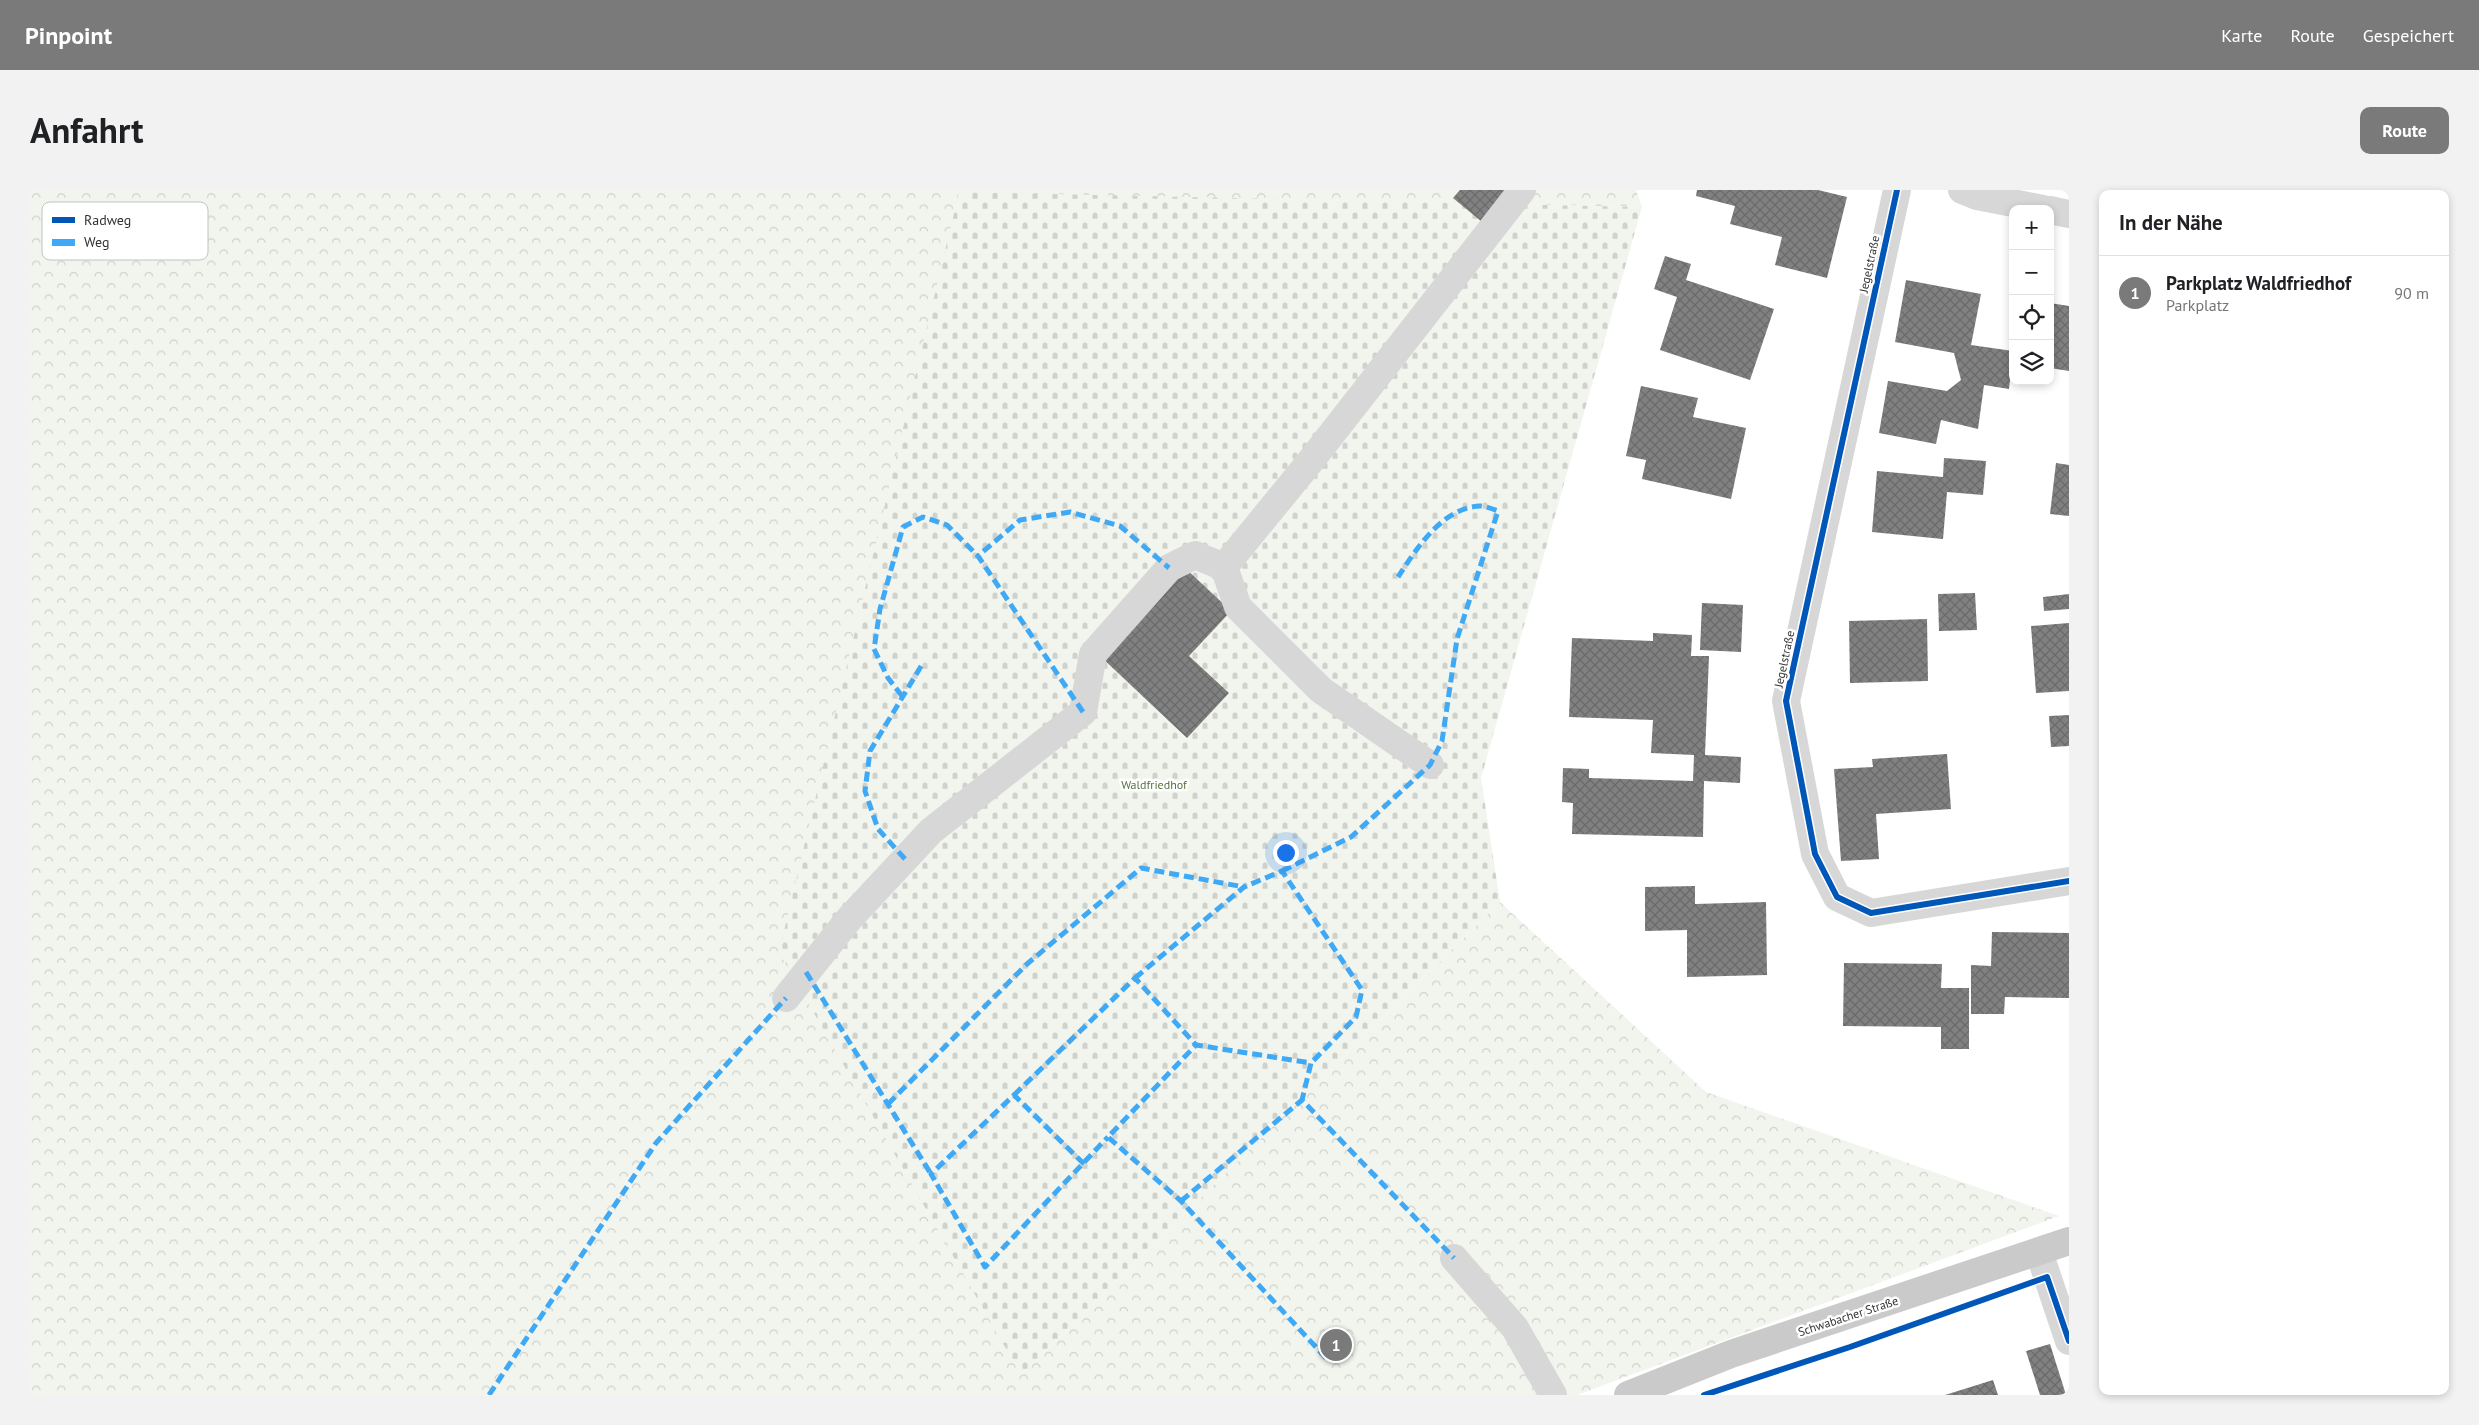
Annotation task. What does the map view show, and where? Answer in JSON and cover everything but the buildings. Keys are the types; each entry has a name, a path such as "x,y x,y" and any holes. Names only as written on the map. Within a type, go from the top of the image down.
{"main road":[{"name":"Schwabacher Straße","path":"1628,1395 1731,1354 2069,1241"}],"street":[{"path":"1224,568 1313,458 1522,190"},
{"name":"Jegelstraße","path":"1897,190 1786,700 1815,854 1837,897 1871,914 2069,881"},
{"path":"1962,190 1977,196 2023,205"},
{"path":"2054,211 2069,214"},
{"path":"786,998 849,919 931,830 1084,712 1093,654 1169,568 1196,555 1224,568 1238,607 1321,690 1430,765"},
{"path":"2039,1252 2069,1341"},
{"path":"1454,1258 1515,1328 1554,1395"}],"green space":[{"path":"30,190 1636,190 1642,207 959,193 1021,1375 1500,902 1706,1092 2059,1216 1577,1395 30,1395"},
{"name":"Waldfriedhof","path":"959,192 1642,207 1481,778 1500,902 1021,1375 779,952"}],"marked path":[{"path":"1282,871 1351,837 1430,765 1442,741 1457,639 1498,511 1480,506 1453,514 1431,532 1398,577"},
{"path":"1083,712 978,556 1020,520 1070,512 1120,526 1169,568"},
{"path":"902,696 888,678 874,649 880,609 903,527 923,517 947,525 978,556"},
{"path":"905,859 878,829 865,791 870,751 923,663"},
{"path":"888,1104 1027,964 1141,868 1244,887"},
{"path":"1135,978 1244,887 1282,871 1362,990 1356,1017 1311,1063"},
{"path":"806,972 931,1174"},
{"path":"1014,1095 1135,978 1196,1045"},
{"path":"489,1395 656,1143 786,998"},
{"path":"1326,1358 1181,1201 1108,1137 1196,1045 1311,1063 1302,1100 1454,1258"},
{"path":"1084,1164 1014,1095 931,1174 985,1267 1108,1137"},
{"path":"1181,1201 1302,1100"}],"cycle path":[{"path":"1897,190 1786,701 1815,854 1837,897 1871,913 2069,881"},
{"path":"1704,1395 1850,1347 2047,1277 2069,1341"}],"place":[{"name":"Parkplatz Waldfriedhof","path":"1336,1345"}]}
